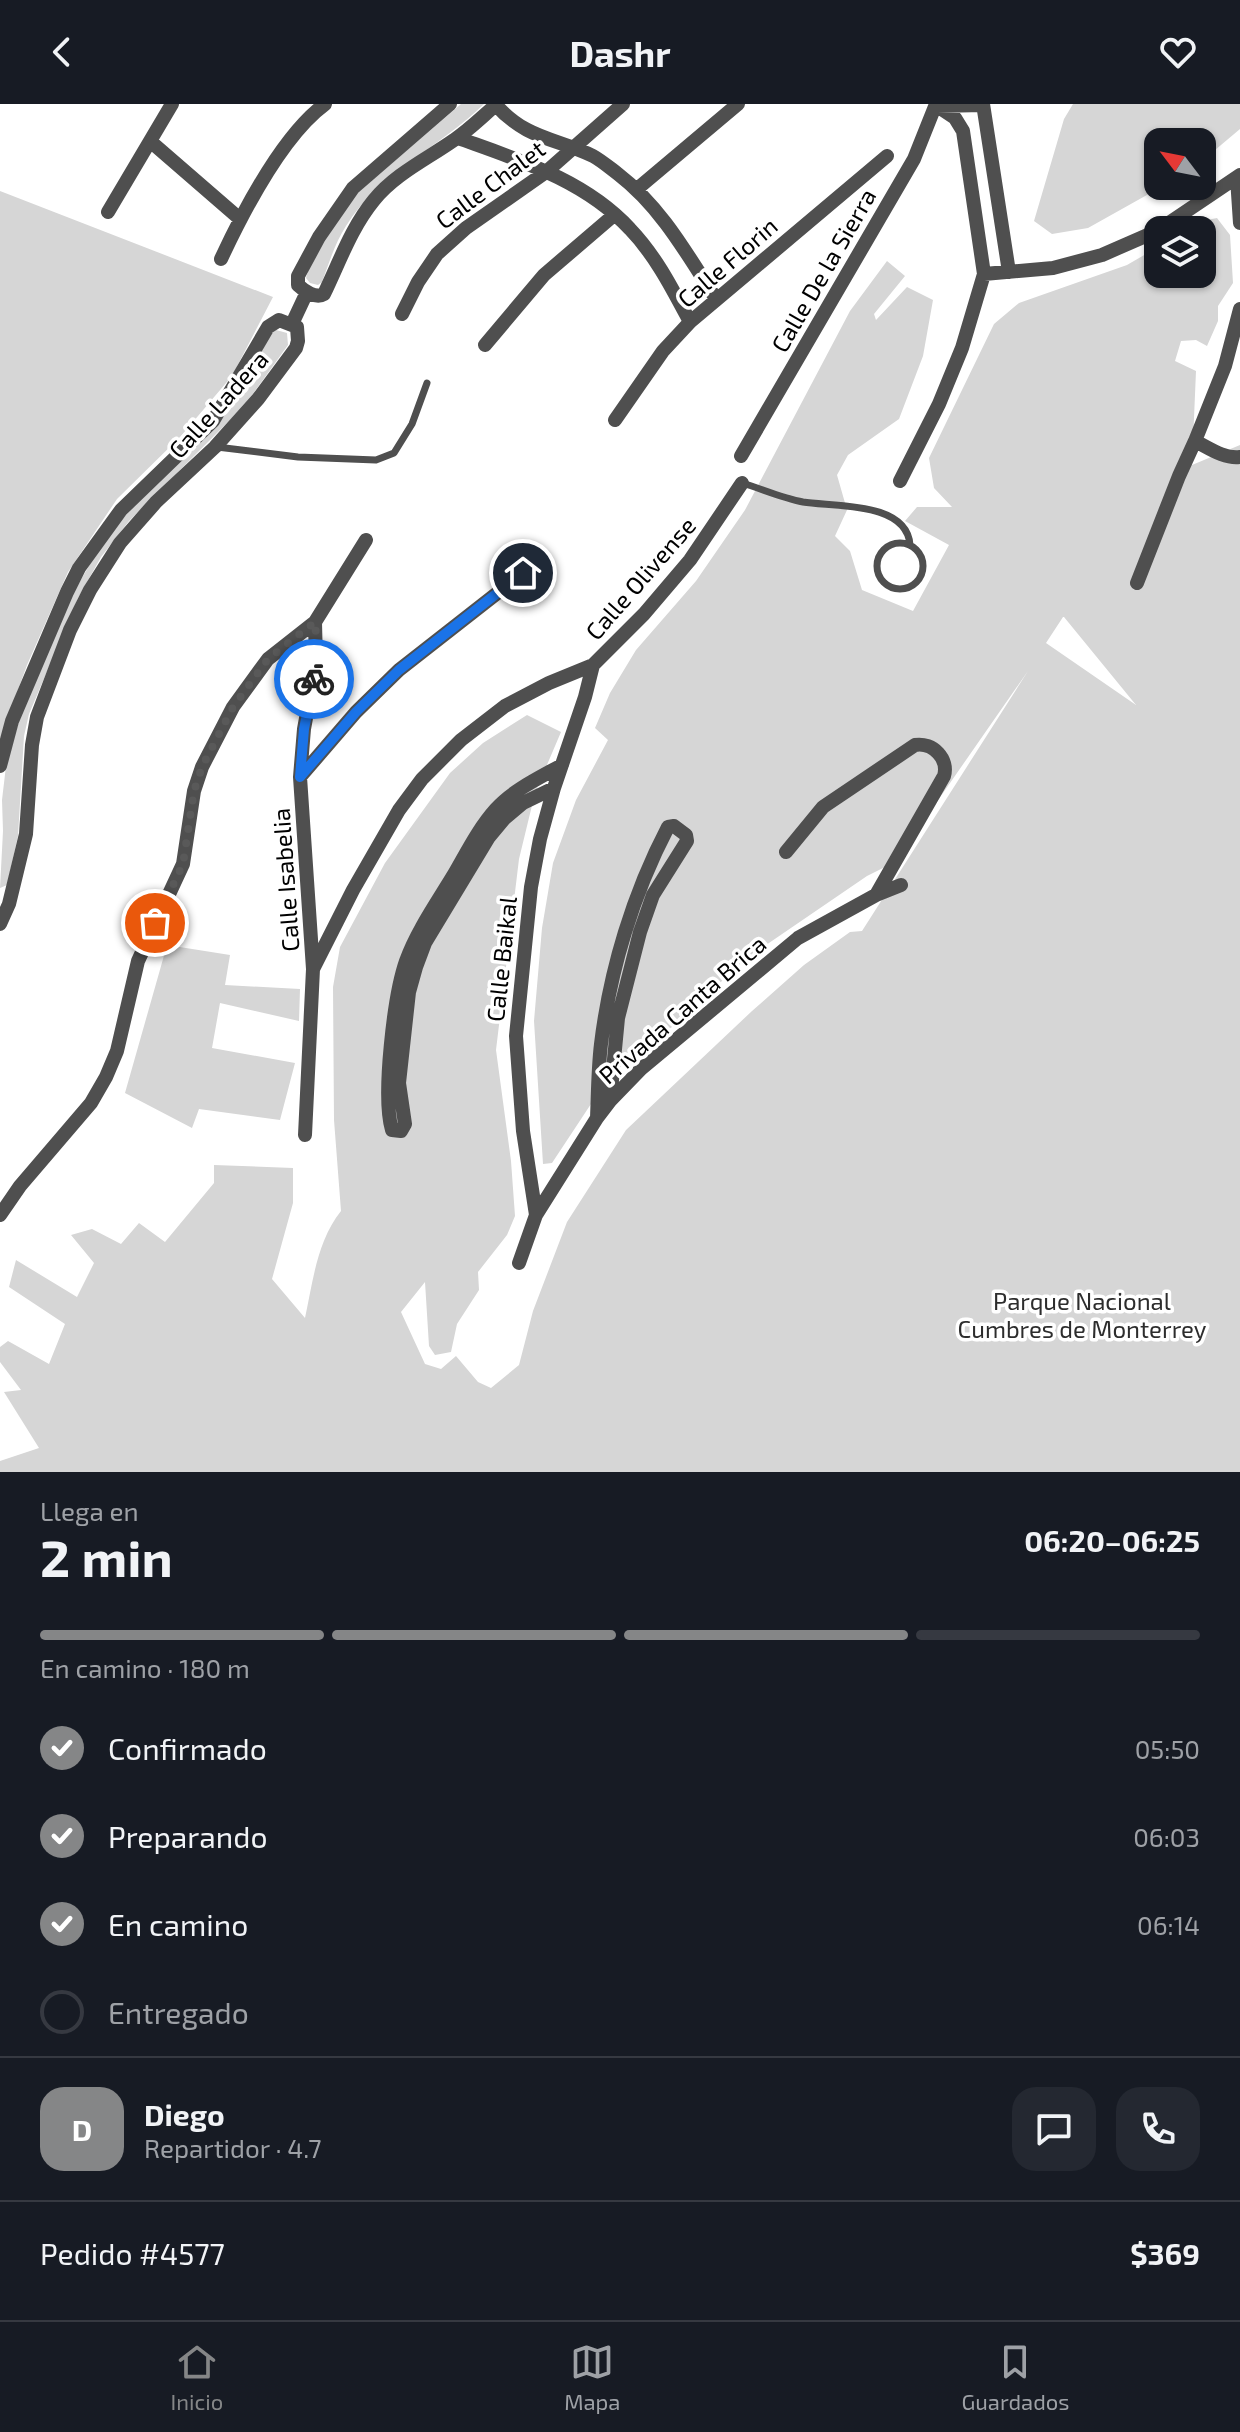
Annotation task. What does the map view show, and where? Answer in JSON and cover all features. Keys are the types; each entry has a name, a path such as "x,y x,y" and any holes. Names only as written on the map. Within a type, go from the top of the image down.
{"street":[{"path":"108,212 172,104"},
{"path":"221,259 240,219 284,149 315,111 325,104"},
{"path":"450,104 353,188 319,237 298,276 298,285 316,296 324,294 343,249 375,199 393,181 458,138 497,104 510,121 523,130 595,157 637,189 666,222 716,299"},
{"name":"Calle Chalet","path":"402,314 437,254 466,228 546,172 623,104"},
{"path":"637,189 738,104"},
{"path":"936,105 983,105 1009,272"},
{"path":"900,481 945,390 962,348 984,274 963,131 955,118 936,105"},
{"name":"Calle De la Sierra","path":"741,456 914,159 936,105"},
{"path":"458,138 562,178 592,195 629,227 645,246 668,280 690,322"},
{"path":"150,141 240,219"},
{"path":"967,153 989,150"},
{"name":"Calle Florin","path":"615,420 656,361 690,322 887,156"},
{"path":"984,274 1053,268 1102,255 1157,231 1238,177"},
{"path":"1238,177 1240,223"},
{"path":"485,345 544,275 614,215"},
{"path":"292,324 307,292"},
{"path":"1137,583 1225,366 1240,309"},
{"name":"Calle Ladera","path":"0,766 12,721 39,655 67,592 95,544 121,510 213,421 268,327 279,320 297,327 296,348 258,399 120,543 90,590 70,630 37,717 26,834 0,924"},
{"path":"1195,441 1217,453 1240,457"},
{"name":"Calle Olivense","path":"313,969 353,890 399,810 438,760 505,706 593,665 644,614 690,560 742,483"},
{"path":"0,1215 20,1186 91,1103 106,1077 117,1051 138,961 183,864 194,791 202,767 233,707 268,659 315,622 366,540"},
{"path":"300,777 356,712 399,670 523,573"},
{"name":"Calle Isabelia","path":"305,1135 313,969 300,777 304,729 316,664 315,622"},
{"name":"Calle Baikal","path":"519,1263 536,1215 523,1131 516,1036 531,887 554,788 593,665"},
{"path":"786,852 823,807 915,745 929,746 947,767 944,776 876,895"},
{"path":"554,788 523,803 489,837 425,943 409,992 399,1083 405,1124 401,1131 392,1130 388,1082 398,990 416,938 497,808 519,790 562,765"},
{"path":"597,1118 600,1048 615,971 653,856 668,827 674,826 686,835 687,841 653,895 640,932 618,1018 610,1101"},
{"name":"Privada Canta Brica","path":"536,1215 610,1101 663,1050 798,938 876,895 901,885"}],"lane":[{"path":"215,447 298,457 376,460 394,453 412,424 427,383"},
{"path":"742,483 801,502 857,506 884,514 902,526 910,538 910,545 923,563 920,577 910,587 889,587 879,576 879,555 889,545 910,545"}],"green space":[{"path":"461,104 484,104 375,190 342,233 322,282 318,285 310,283 306,278 314,259 357,193"},
{"path":"1073,104 1240,104 1240,129 1216,149 1216,128 1144,128 1144,197 1088,228 1052,234 1034,221 1064,119"},
{"path":"0,191 273,297 232,376 181,436 117,499 68,572 27,665 0,739"},
{"name":"Parque Nacional Cumbres de Monterrey","path":"1216,218 1230,235 1233,283 1218,306 1218,321 1207,346 1196,340 1181,341 1175,361 1196,371 1192,465 1240,445 1240,1472 0,1472 0,1461 39,1448 4,1392 21,1390 0,1362 0,1347 8,1341 49,1364 65,1324 9,1287 16,1260 77,1297 94,1263 71,1235 92,1229 121,1244 139,1223 165,1242 214,1183 214,1165 293,1168 293,1203 272,1279 305,1318 321,1248 341,1211 334,1120 333,987 340,947 385,863 450,773 483,743 527,715 561,732 535,793 519,859 496,1050 515,1216 507,1235 478,1272 479,1290 457,1324 451,1352 435,1355 429,1346 425,1282 401,1312 425,1364 441,1369 456,1356 478,1382 491,1388 519,1365 533,1311 567,1222 626,1130 804,965 850,932 862,931 1028,671 895,862 867,876 747,958 672,1027 620,1060 552,1163 543,1164 534,1021 542,928 553,863 576,800 608,740 595,728 610,693 636,650 696,581 745,510 850,311 887,261 905,276 874,314 876,320 907,287 933,300 923,356 899,419 848,455 837,475 847,510 835,536 850,551 862,590 913,611 949,545 905,521 917,507 952,507 934,488 929,458 994,324 1019,303 1127,265 1144,255 1144,288 1216,288","holes":["1063,617 1064,617 1136,705 1046,643"]},
{"path":"276,330 287,333 288,345 252,395 129,521 101,557 78,598 29,714 24,736 18,836 7,885 0,888 6,766 19,721 72,595 96,554 123,518 224,416 243,388 271,333"},
{"path":"167,945 230,955 225,985 300,989 299,1021 220,1003 212,1048 295,1063 280,1120 199,1109 192,1128 125,1093"}],"way so far":[{"path":"155,923 183,864 194,791 202,767 233,707 268,659 315,622 317,648 314,679"}],"route":[{"path":"314,679 304,729 300,777 356,712 399,670 523,573"}]}
